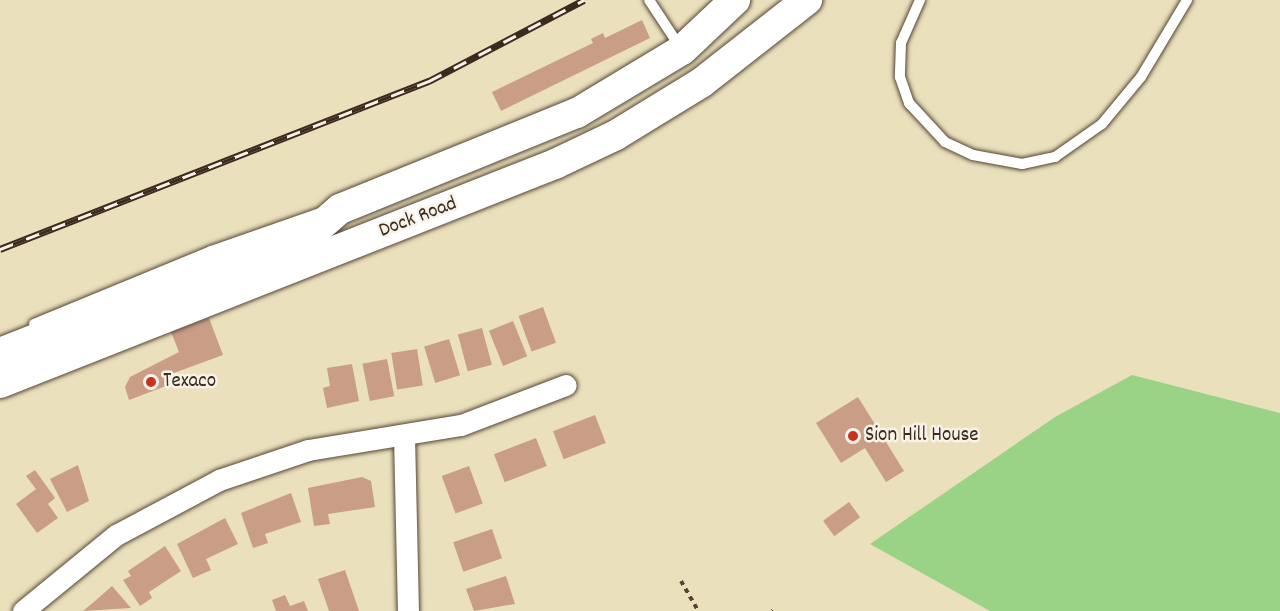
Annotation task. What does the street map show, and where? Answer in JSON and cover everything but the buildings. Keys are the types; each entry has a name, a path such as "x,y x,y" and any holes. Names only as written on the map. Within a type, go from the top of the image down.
{"main road":[{"name":"Dock Road","path":"0,353 318,228 340,209 577,113 682,50 735,0"},
{"name":"Dock Road","path":"0,383 565,159 701,83 807,0"}],"street":[{"path":"23,611 116,535 200,488 308,450 461,425 566,385"},
{"path":"404,436 408,611"}],"lane":[{"path":"649,0 682,50"},
{"path":"920,0 905,26 900,52 909,103 945,142 973,155 1022,164 1055,157 1102,124 1141,76 1186,0"},
{"path":"22,329 286,222 340,209"}],"path":[{"path":"681,581 698,611"}],"green space":[{"path":"1132,375 1280,413 1280,611 990,611 870,544 1055,417"}],"railway":[{"path":"0,249 429,81 584,0"}],"place":[{"name":"Texaco","path":"151,382"},
{"name":"Sion Hill House","path":"853,436"}]}
